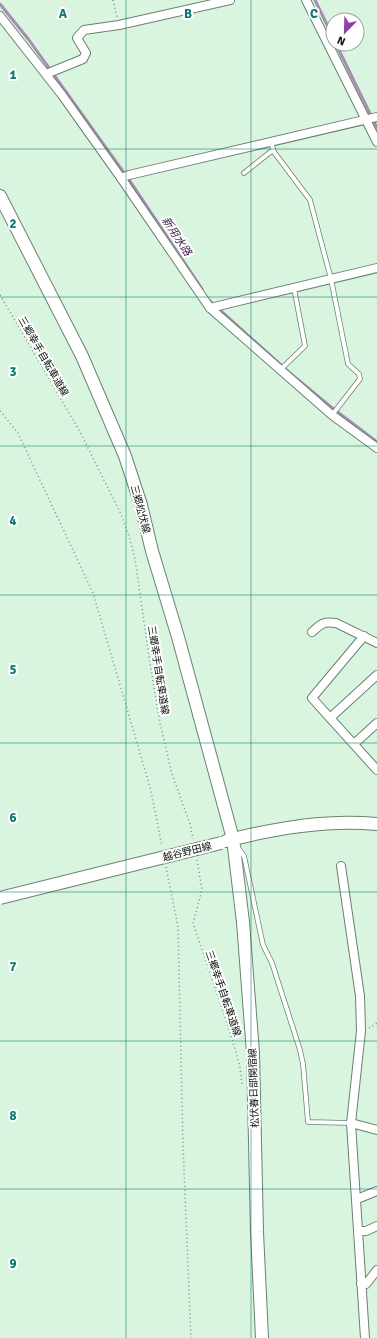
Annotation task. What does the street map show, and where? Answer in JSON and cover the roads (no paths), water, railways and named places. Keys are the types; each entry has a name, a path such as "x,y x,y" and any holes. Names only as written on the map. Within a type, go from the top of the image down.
{"main road":[{"name":"三郷松伏線","path":"0,196 82,356 125,456 141,505 152,551 193,691 233,839"},
{"name":"越谷野田線","path":"0,898 233,839 288,827 316,823 342,822 377,824"},
{"name":"松伏春日部関宿線","path":"233,839 243,922 253,1054 257,1232 262,1338"}],"street":[{"path":"48,74 83,59 86,53 77,38 84,30 230,0"},
{"path":"306,0 377,142"},
{"path":"0,16 48,74 124,177 210,308 332,415 377,448"},
{"path":"124,177 272,146 377,117"},
{"path":"210,308 377,268"},
{"path":"312,632 322,623 336,623 377,643"},
{"path":"364,636 312,698 376,766"},
{"path":"330,718 377,675"},
{"path":"354,744 377,723"},
{"path":"341,866 360,996 361,1031 351,1123 365,1338"},
{"path":"351,1123 377,1130"},
{"path":"357,1198 377,1191"},
{"path":"358,1231 366,1231 377,1226"},
{"path":"361,1284 366,1284 377,1270"}],"lane":[{"path":"244,174 272,146 310,200 331,279 348,364 359,374 360,379 332,415"},
{"path":"280,370 305,346 294,288"},
{"path":"233,839 244,856 263,944 272,963 300,1050 308,1122 351,1123"}],"waterway":[{"path":"315,0 325,21"},
{"name":"新用水路","path":"0,4 29,40 130,181 202,289"},
{"path":"340,52 377,128"},
{"name":"新用水路","path":"209,300 291,374 377,442"}]}
